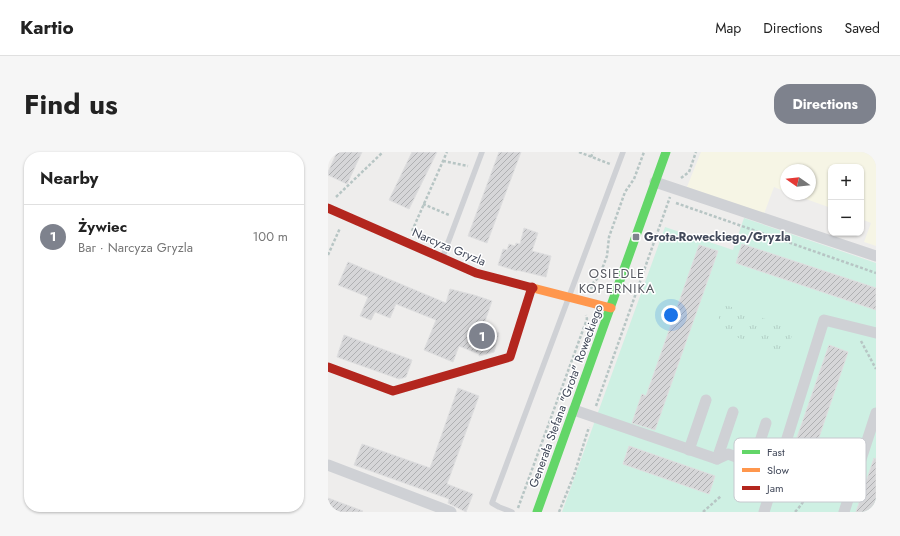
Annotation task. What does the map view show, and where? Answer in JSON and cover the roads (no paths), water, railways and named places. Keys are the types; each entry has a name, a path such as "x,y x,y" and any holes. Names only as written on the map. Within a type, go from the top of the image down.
{"street":[{"name":"Generała Stefana \"Grota\" Roweckiego","path":"537,512 666,152"},
{"path":"655,182 876,256"},
{"name":"Narcyza Gryzla","path":"328,208 476,273 611,308"},
{"path":"328,367 393,391 510,357 532,287"},
{"path":"787,438 824,320 876,333"},
{"path":"689,450 706,400"},
{"path":"574,410 717,459 728,454 734,456"},
{"path":"717,459 733,412"},
{"path":"866,443 876,413"},
{"path":"761,438 766,423"},
{"path":"328,465 451,512"},
{"path":"764,512 767,502"},
{"path":"844,512 847,502"}],"lane":[{"path":"442,258 482,152"},
{"path":"512,512 498,508 492,502 623,152"}],"place":[{"name":"Grota-Roweckiego/Gryzla","path":"636,237"},
{"name":"Żywiec","path":"482,336"}],"district":[{"name":"OSIEDLE KOPERNIKA","path":"617,280"}]}
